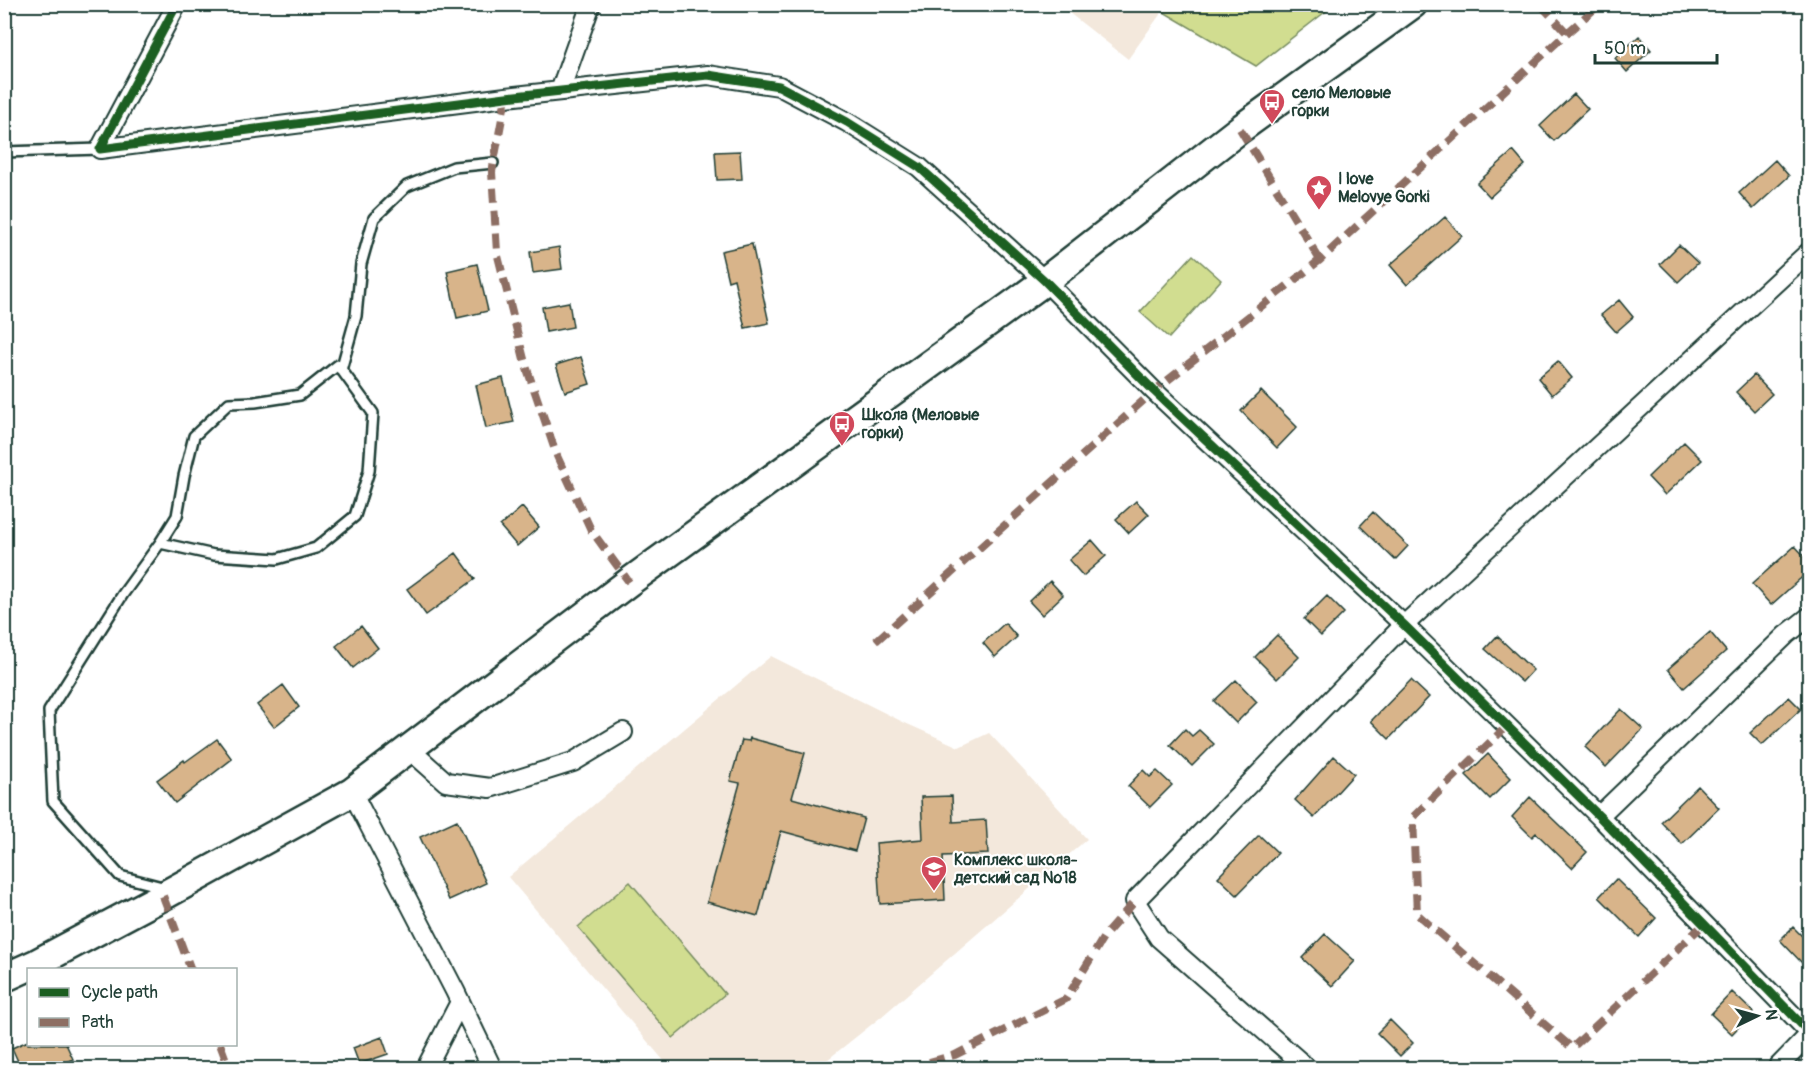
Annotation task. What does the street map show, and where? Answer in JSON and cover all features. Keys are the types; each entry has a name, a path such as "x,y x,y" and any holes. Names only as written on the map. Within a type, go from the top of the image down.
{"street":[{"path":"100,148 177,4"},
{"path":"560,92 591,4"},
{"path":"4,978 37,963 174,890 352,792 629,582 1045,281 1240,129 1413,4"},
{"path":"100,148 708,75 779,86 847,122 919,167 1045,281 1154,391 1404,626 1599,816 1809,1034 1777,1068"},
{"path":"1307,1068 1159,938 1135,901 1404,626 1809,251"},
{"path":"1599,816 1786,635 1809,616"},
{"path":"409,749 446,782 490,788 573,762 623,732"},
{"path":"352,792 492,1068"},
{"path":"426,1068 460,1002"}],"lane":[{"path":"4,152 100,148"},
{"path":"341,370 356,316 361,264 374,218 407,186 454,167 493,163"},
{"path":"160,543 214,555 277,559 316,548 355,516 369,471 373,413 338,365 300,395 255,402 229,403 194,436 177,516 123,594 50,711 53,801 120,876 174,890"}],"shaded area":[{"path":"1059,5 1167,5 1128,59"},
{"path":"771,656 905,723 959,747 989,733 1087,839 881,1017 817,1068 670,1068 508,877"}],"green space":[{"path":"1167,4 1334,5 1256,66 1162,11"},
{"path":"1193,255 1221,280 1169,338 1140,312"},
{"path":"630,882 725,994 673,1038 578,927"}],"building":[{"path":"1639,36 1651,50 1627,72 1615,58"},
{"path":"1574,94 1588,109 1554,141 1540,126"},
{"path":"740,151 742,179 717,180 715,152"},
{"path":"1513,151 1525,165 1490,197 1477,183"},
{"path":"1775,160 1789,176 1753,209 1739,193"},
{"path":"1445,217 1462,236 1407,285 1390,265"},
{"path":"752,244 769,323 745,328 734,279 728,281 721,251"},
{"path":"1679,245 1698,263 1678,282 1660,264"},
{"path":"559,247 562,269 533,273 530,252"},
{"path":"477,264 488,311 457,318 447,271"},
{"path":"1619,300 1633,317 1616,332 1601,315"},
{"path":"569,302 573,327 546,332 542,307"},
{"path":"581,357 590,384 565,392 556,365"},
{"path":"1558,361 1572,378 1552,395 1538,378"},
{"path":"1754,375 1772,394 1754,411 1736,392"},
{"path":"503,378 514,422 486,428 476,385"},
{"path":"1261,391 1297,427 1277,448 1241,411"},
{"path":"1684,442 1702,460 1665,495 1648,477"},
{"path":"1136,501 1149,514 1129,533 1116,519"},
{"path":"522,507 539,527 517,546 500,526"},
{"path":"1373,512 1408,546 1395,560 1360,526"},
{"path":"1092,540 1106,556 1083,576 1069,560"},
{"path":"1795,546 1809,561 1809,571 1771,605 1752,584"},
{"path":"456,553 475,579 426,615 407,589"},
{"path":"1050,581 1063,595 1042,615 1029,601"},
{"path":"1327,596 1344,613 1321,636 1304,619"},
{"path":"1005,623 1017,637 995,657 983,643"},
{"path":"361,626 378,648 353,668 336,646"},
{"path":"1710,632 1726,651 1684,688 1668,669"},
{"path":"1277,635 1299,657 1277,679 1255,657"},
{"path":"1497,636 1533,670 1522,682 1485,649"},
{"path":"1236,680 1257,702 1236,723 1214,701"},
{"path":"1411,680 1429,697 1389,739 1371,721"},
{"path":"283,685 299,707 274,727 257,705"},
{"path":"1789,697 1801,709 1762,745 1750,733"},
{"path":"1621,709 1643,729 1606,767 1585,747"},
{"path":"1185,729 1192,736 1199,730 1214,744 1192,766 1170,745"},
{"path":"750,738 805,753 792,798 864,818 855,851 781,831 758,916 707,902 740,783 730,781 742,740 749,741"},
{"path":"217,739 232,759 175,803 157,780"},
{"path":"1488,754 1511,778 1490,799 1466,775"},
{"path":"1334,756 1354,774 1314,818 1295,800"},
{"path":"1143,770 1150,777 1157,771 1172,785 1150,807 1128,786"},
{"path":"1698,786 1719,808 1682,844 1661,822"},
{"path":"952,796 953,822 986,820 988,854 943,856 945,900 880,904 876,843 923,839 921,797"},
{"path":"1530,797 1587,852 1572,868 1536,833 1532,837 1512,817"},
{"path":"457,820 486,883 449,900 420,837"},
{"path":"1259,835 1278,853 1237,895 1218,877"},
{"path":"1616,879 1656,918 1639,937 1599,897"},
{"path":"1793,927 1809,943 1809,956 1802,963 1780,940"},
{"path":"1325,934 1355,961 1332,986 1302,958"},
{"path":"1732,992 1753,1012 1732,1034 1711,1014"},
{"path":"1390,1020 1413,1043 1400,1056 1377,1033"},
{"path":"382,1037 388,1054 359,1064 353,1048"},
{"path":"27,1041 27,1046 67,1046 73,1059 52,1068 21,1068 12,1048"}],"marked path":[{"path":"1540,4 1567,33"},
{"path":"876,641 1154,391 1320,260 1600,4"},
{"path":"506,97 492,172 497,252 525,363 557,456 591,530 629,582"},
{"path":"1240,129 1320,260"},
{"path":"1507,726 1413,817 1417,914 1572,1048 1704,924"},
{"path":"163,896 190,968"},
{"path":"907,1068 955,1055 1066,999 1105,935 1135,901"},
{"path":"221,1046 229,1068"}],"cycle path":[{"path":"177,4 100,149 506,97 708,75 779,86 847,122 919,167 1045,281 1154,391 1404,625 1599,816 1810,1033"}],"place":[{"name":"село Меловые горки","path":"1272,125"},
{"name":"I love Melovye Gorki","path":"1319,211"},
{"name":"Школа (Меловые горки)","path":"842,447"},
{"name":"Комплекс школа- детский сад №18","path":"934,892"}]}
